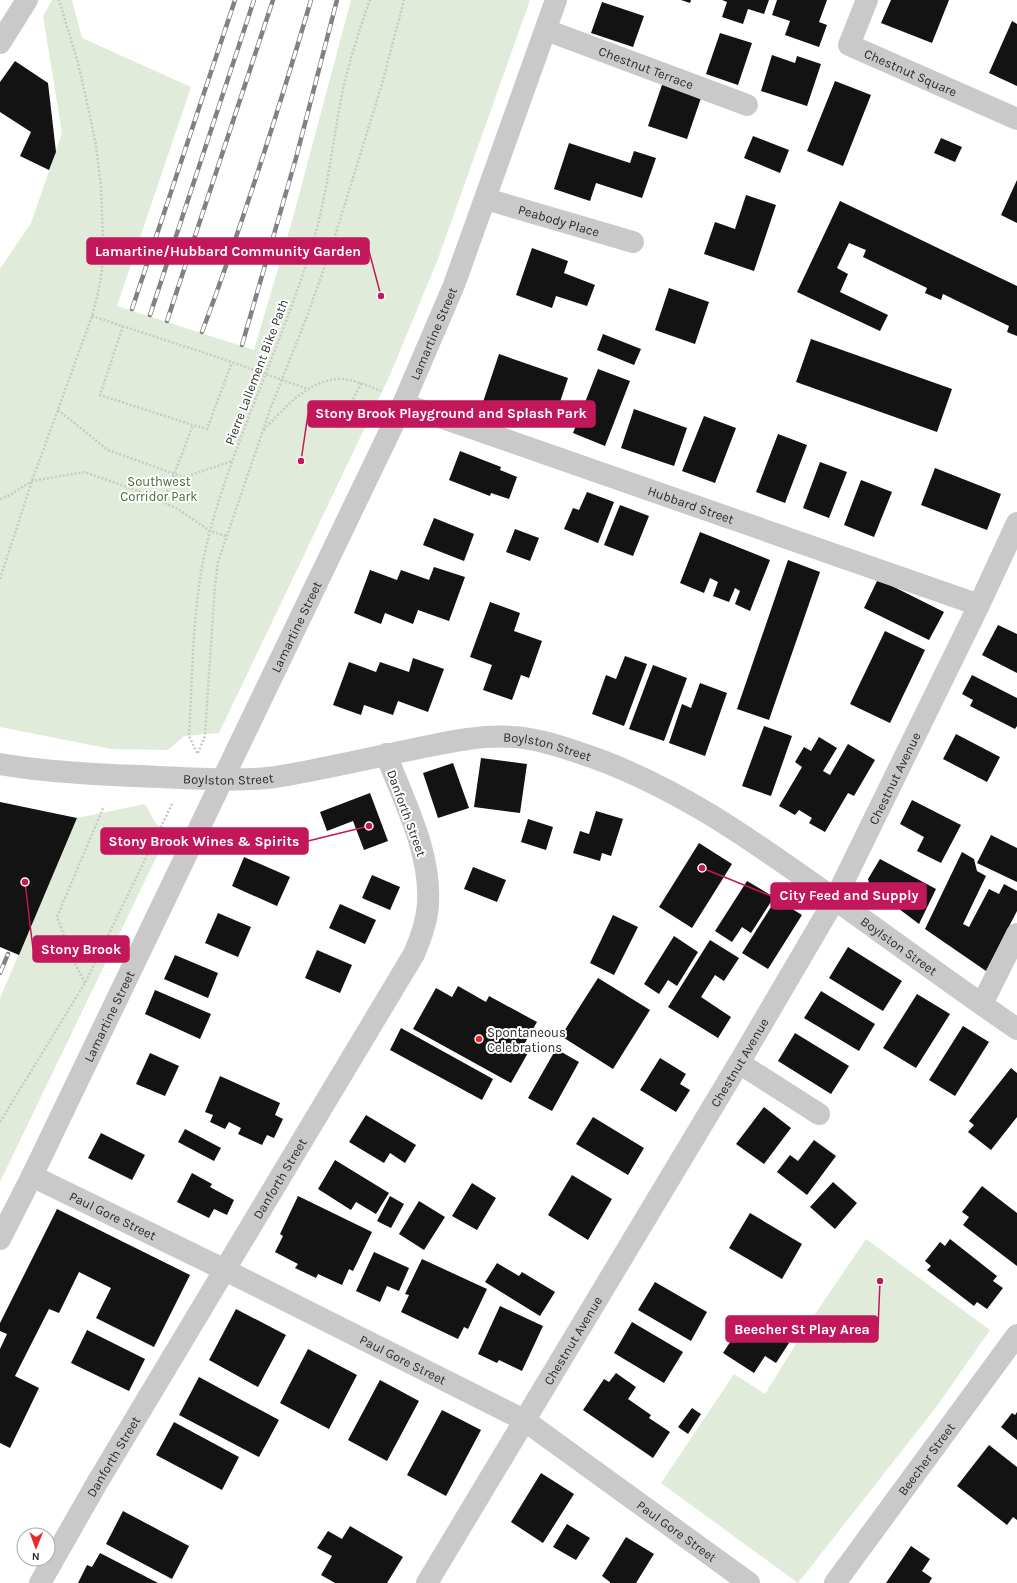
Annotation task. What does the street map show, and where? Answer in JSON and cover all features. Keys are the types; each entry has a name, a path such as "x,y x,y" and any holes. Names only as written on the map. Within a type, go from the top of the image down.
{"street":[{"path":"0,43 27,0"},
{"name":"Lamartine Street","path":"0,1239 32,1176 223,779 394,398 445,307 486,199 556,0"},
{"name":"Chestnut Square","path":"867,0 849,45 1017,119"},
{"name":"Chestnut Terrace","path":"546,30 747,105"},
{"name":"Peabody Place","path":"486,199 633,242"},
{"name":"Hubbard Street","path":"394,398 979,605"},
{"name":"Chestnut Avenue","path":"427,1583 739,1064 835,899 979,605 1017,523"},
{"name":"Boylston Street","path":"0,764 76,773 259,779 286,776 386,754 470,739 513,737 534,740 585,755 636,775 686,800 734,828 1017,1029"},
{"name":"Danforth Street","path":"40,1583 97,1483 407,969 420,939 428,905 426,870 418,836 386,754"},
{"path":"982,1004 1017,934"},
{"path":"739,1064 819,1114"},
{"name":"Paul Gore Street","path":"32,1176 225,1270 524,1420 750,1583"},
{"name":"Beecher Street","path":"835,1583 1017,1335"}],"path":[{"path":"0,579 32,481 92,316 102,270 103,243 101,187 96,145 78,63 60,0"},
{"name":"Pierre Lallement Bike Path","path":"226,536 218,562 215,584 205,736 198,753 189,736 194,642 199,588 210,531 233,461 297,294 314,241 328,181 336,125 346,78 354,45 370,0"},
{"path":"0,499 10,495 32,481 84,472 133,489 189,516 210,531 226,536 262,432 312,305 333,242 382,84 404,0"},
{"path":"92,316 232,362 308,389"},
{"path":"122,326 100,395 207,429 232,362"},
{"path":"262,432 285,406 308,389 336,379 352,380 394,398"},
{"path":"339,428 361,383"},
{"path":"58,410 108,450 185,477 233,461"},
{"path":"163,503 193,425"},
{"path":"0,1122 85,983 114,920 172,805"},
{"path":"85,983 73,960 57,917 104,806"}],"green space":[{"name":"Southwest Corridor Park","path":"52,0 72,0 82,38 191,87 117,306 254,350 292,221 351,0 530,0 438,259 390,375 219,733 184,736 168,750 111,749 0,727 0,269 31,223 62,133 43,16"},
{"path":"145,804 156,824 168,833 0,1182 0,998 77,818"},
{"path":"866,1239 990,1330 937,1406 798,1583 661,1483 734,1374 765,1394 809,1323"}],"building":[{"path":"681,0 691,0 690,3"},
{"path":"722,0 769,0 764,14 748,9 743,24 722,17 727,2"},
{"path":"777,0 827,0 819,22 827,25 819,47 785,35 790,21 772,15"},
{"path":"891,0 949,0 932,43 881,23"},
{"path":"602,2 644,16 633,47 591,33"},
{"path":"1012,21 1017,24 1017,86 989,73"},
{"path":"720,33 752,43 738,85 706,74"},
{"path":"772,55 795,63 797,56 821,64 807,106 761,91"},
{"path":"15,61 48,83 56,152 49,170 20,156 31,132 0,112 0,82"},
{"path":"664,79 703,92 687,139 648,126"},
{"path":"835,81 871,95 843,166 807,151"},
{"path":"753,136 789,150 780,173 744,158"},
{"path":"941,138 962,147 955,162 934,153"},
{"path":"569,143 630,163 634,151 656,158 642,198 596,183 590,201 554,189"},
{"path":"1017,180 1017,223 1001,215"},
{"path":"746,195 776,205 754,271 704,254 715,222 735,229"},
{"path":"840,201 1017,286 1017,336 1007,332 1009,326 943,294 941,300 925,293 927,288 863,257 866,250 849,243 837,268 848,274 840,292 888,315 880,331 797,292"},
{"path":"532,248 568,261 564,273 595,285 587,306 556,296 552,308 516,295"},
{"path":"669,288 709,302 695,344 655,330"},
{"path":"603,334 641,349 634,365 597,350"},
{"path":"811,339 952,389 937,432 796,382"},
{"path":"499,354 568,378 552,426 483,402"},
{"path":"598,369 630,381 605,446 573,433"},
{"path":"634,409 687,428 674,466 621,448"},
{"path":"704,416 736,428 715,483 682,471"},
{"path":"778,434 807,445 785,503 756,492"},
{"path":"460,451 501,467 500,470 517,477 509,499 491,493 490,496 449,480"},
{"path":"820,462 847,472 829,518 803,508"},
{"path":"935,468 1001,494 987,530 921,505"},
{"path":"861,480 892,492 874,537 844,525"},
{"path":"587,492 614,502 598,543 564,529 573,508 579,510"},
{"path":"620,505 649,516 633,556 604,545"},
{"path":"434,518 474,534 464,561 423,545"},
{"path":"515,529 539,538 530,561 506,552"},
{"path":"700,532 770,560 750,611 735,604 740,591 735,588 729,602 713,596 718,582 710,578 704,593 680,583"},
{"path":"788,560 820,572 769,720 737,709"},
{"path":"434,567 465,577 449,621 418,610 413,624 385,613 381,624 354,613 370,570 397,580 401,570 429,580"},
{"path":"878,579 944,612 929,640 864,608"},
{"path":"490,602 520,613 514,631 542,641 529,678 521,675 512,700 483,690 492,665 470,657"},
{"path":"998,625 1017,634 1017,673 982,655"},
{"path":"885,631 925,650 890,723 850,704"},
{"path":"625,656 647,664 624,726 592,714 606,675 616,679"},
{"path":"413,658 444,669 428,712 398,701 393,715 364,705 361,715 333,705 349,662 376,672 380,662 409,672"},
{"path":"653,665 687,678 664,741 629,729"},
{"path":"972,675 1017,698 1017,726 1015,729 970,706 973,700 962,694"},
{"path":"700,683 727,693 705,756 669,743 682,704 691,708"},
{"path":"764,726 792,736 771,796 742,786"},
{"path":"956,734 1000,757 987,782 943,759"},
{"path":"819,737 837,748 823,771 830,775 848,744 875,760 854,796 848,793 825,832 809,823 812,818 799,810 795,815 779,806 802,767 795,762 804,747 811,751"},
{"path":"481,758 527,764 520,813 474,807"},
{"path":"453,763 469,808 438,818 423,773"},
{"path":"370,793 388,841 364,850 353,821 327,831 320,812"},
{"path":"912,800 961,825 941,863 917,851 924,837 900,824"},
{"path":"0,802 77,818 19,955 0,947"},
{"path":"596,811 623,819 611,856 602,853 600,861 573,853 580,831 589,834"},
{"path":"528,819 553,827 546,850 521,842"},
{"path":"991,835 1017,848 1017,882 977,863"},
{"path":"699,843 732,864 692,928 659,907"},
{"path":"962,852 974,859 977,871 986,876 963,924 969,927 989,889 999,894 1004,884 1017,891 1017,911 986,971 925,929"},
{"path":"244,857 290,877 277,906 232,886"},
{"path":"880,859 936,889 919,924 870,887 868,879"},
{"path":"473,867 506,880 497,902 464,889"},
{"path":"372,875 400,887 390,910 362,898"},
{"path":"747,881 774,897 751,933 742,927 732,942 715,931"},
{"path":"776,899 802,915 768,969 742,953"},
{"path":"340,904 376,920 365,944 329,928"},
{"path":"218,913 251,927 238,957 205,943"},
{"path":"613,915 638,927 614,975 590,963"},
{"path":"674,936 698,952 677,986 668,980 659,994 644,984"},
{"path":"710,940 739,958 724,981 715,975 701,997 731,1017 718,1038 668,1007"},
{"path":"848,947 902,981 883,1011 829,978"},
{"path":"317,950 352,965 340,993 305,978"},
{"path":"175,955 218,973 208,998 164,979"},
{"path":"598,978 650,1010 613,1069 561,1036"},
{"name":"Spontaneous Celebrations","path":"458,986 486,1002 489,996 537,1022 522,1048 529,1051 511,1083 413,1029 436,988 452,997"},
{"path":"155,990 211,1014 200,1039 145,1014"},
{"path":"821,991 875,1024 859,1051 804,1018"},
{"path":"917,994 950,1014 916,1068 883,1048"},
{"path":"963,1026 989,1042 955,1096 929,1080"},
{"path":"401,1028 493,1079 482,1100 390,1050"},
{"path":"795,1033 849,1066 831,1094 778,1061"},
{"path":"556,1049 579,1062 552,1111 528,1098"},
{"path":"150,1053 179,1066 165,1096 136,1084"},
{"path":"660,1058 686,1074 680,1084 690,1090 676,1112 640,1090"},
{"path":"1011,1068 1017,1073 1017,1117 991,1150 968,1132 974,1125 969,1121"},
{"path":"220,1076 280,1103 275,1115 283,1119 274,1138 267,1135 262,1145 238,1134 241,1128 229,1122 225,1129 210,1122 213,1115 205,1112"},
{"path":"764,1107 791,1128 764,1164 736,1144"},
{"path":"366,1115 416,1145 405,1163 390,1153 384,1163 349,1142"},
{"path":"593,1117 644,1148 628,1175 576,1144"},
{"path":"185,1129 221,1148 214,1161 178,1142"},
{"path":"101,1133 145,1155 132,1180 88,1158"},
{"path":"814,1140 836,1156 807,1195 777,1172 790,1155 798,1161"},
{"path":"335,1160 389,1193 376,1214 356,1202 351,1210 318,1189"},
{"path":"192,1173 212,1184 210,1187 234,1200 227,1215 214,1209 209,1218 177,1202"},
{"path":"572,1175 612,1199 588,1240 548,1215"},
{"path":"833,1182 857,1203 835,1229 810,1207"},
{"path":"472,1183 496,1198 477,1230 452,1216"},
{"path":"982,1186 1017,1213 1017,1266 963,1225 969,1217 962,1212"},
{"path":"298,1196 372,1232 353,1271 349,1269 342,1285 318,1274 316,1278 295,1268 298,1264 275,1252 283,1236 280,1234"},
{"path":"390,1196 404,1204 391,1228 377,1221"},
{"path":"419,1201 445,1217 424,1250 399,1234"},
{"path":"57,1209 190,1275 154,1347 96,1318 111,1288 79,1272 59,1313 49,1309 15,1376 39,1388 10,1448 0,1443 0,1349 7,1334 0,1331 0,1323"},
{"path":"750,1213 802,1244 782,1279 729,1248"},
{"path":"950,1239 997,1276 993,1281 1003,1288 987,1309 977,1302 974,1306 927,1270 931,1266 925,1261 940,1242 945,1246"},
{"path":"374,1252 409,1268 399,1291 387,1286 380,1302 356,1291"},
{"path":"422,1259 487,1289 468,1329 464,1327 458,1339 401,1312 409,1295 405,1294"},
{"path":"497,1263 519,1276 522,1272 555,1292 540,1316 485,1282"},
{"path":"655,1282 707,1312 691,1341 638,1310"},
{"path":"500,1306 543,1326 522,1371 499,1360 497,1363 478,1354"},
{"path":"236,1309 286,1335 258,1387 209,1360"},
{"path":"747,1316 789,1343 776,1363 765,1356 754,1373 723,1353"},
{"path":"632,1322 683,1352 664,1383 614,1353"},
{"path":"87,1330 145,1359 129,1391 71,1363"},
{"path":"308,1349 357,1375 329,1429 280,1403"},
{"path":"616,1373 636,1387 628,1399 651,1415 649,1418 670,1432 653,1458 583,1410 604,1379 609,1382"},
{"path":"199,1377 279,1420 259,1457 179,1415"},
{"path":"380,1380 419,1401 387,1461 348,1440"},
{"path":"692,1408 701,1414 688,1434 678,1427"},
{"path":"442,1410 481,1430 446,1496 407,1475"},
{"path":"1017,1412 1017,1440 1001,1427 1012,1413 1015,1415"},
{"path":"174,1422 239,1457 222,1490 156,1455"},
{"path":"989,1445 1017,1467 1017,1520 1013,1517 1007,1525 957,1486"},
{"path":"541,1473 574,1494 543,1543 511,1522"},
{"path":"123,1511 189,1546 172,1579 106,1544"},
{"path":"567,1524 590,1538 576,1560 553,1547"},
{"path":"350,1526 403,1557 387,1583 335,1583 321,1575 332,1556 317,1548 328,1531 342,1539"},
{"path":"626,1537 654,1554 636,1583 610,1583 602,1576"},
{"path":"911,1546 930,1559 922,1571 932,1578 929,1583 886,1583"},
{"path":"100,1553 158,1583 78,1583 87,1565 92,1567"}],"railway":[{"path":"132,309 235,0"},
{"path":"150,315 254,0"},
{"path":"167,321 273,0"},
{"path":"202,332 260,167 311,0"},
{"path":"242,345 296,158 337,0"},
{"path":"0,973 8,954"}],"place":[{"name":"Lamartine/Hubbard Community Garden","path":"381,296"},
{"name":"Stony Brook Playground and Splash Park","path":"301,461"},
{"name":"Stony Brook Wines & Spirits","path":"369,826"},
{"name":"City Feed and Supply","path":"702,868"},
{"name":"Stony Brook","path":"25,882"},
{"name":"Spontaneous Celebrations","path":"479,1039"},
{"name":"Beecher St Play Area","path":"880,1281"}]}
